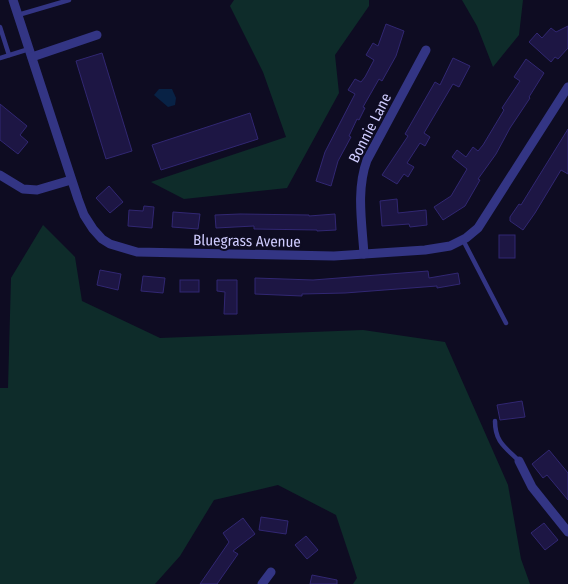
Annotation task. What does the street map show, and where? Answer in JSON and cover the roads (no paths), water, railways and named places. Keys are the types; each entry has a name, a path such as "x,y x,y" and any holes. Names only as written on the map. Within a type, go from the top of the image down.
{"street":[{"name":"Bluegrass Avenue","path":"13,0 84,215 97,235 110,244 131,252 334,256 450,246 463,240 478,228 568,87"},
{"path":"30,53 97,35"},
{"name":"Bonnie Lane","path":"364,254 360,192 362,172 426,50"},
{"path":"0,175 23,189 37,190 71,180"},
{"path":"519,461 532,487 568,532"},
{"path":"262,584 271,572"}],"lane":[{"path":"18,15 69,0"},
{"path":"0,27 9,55"},
{"path":"0,58 30,53"},
{"path":"463,240 506,323"},
{"path":"495,421 495,432 498,441 519,461"}],"water":[{"path":"159,89 172,89 176,98 175,105 168,107 154,95"}]}
